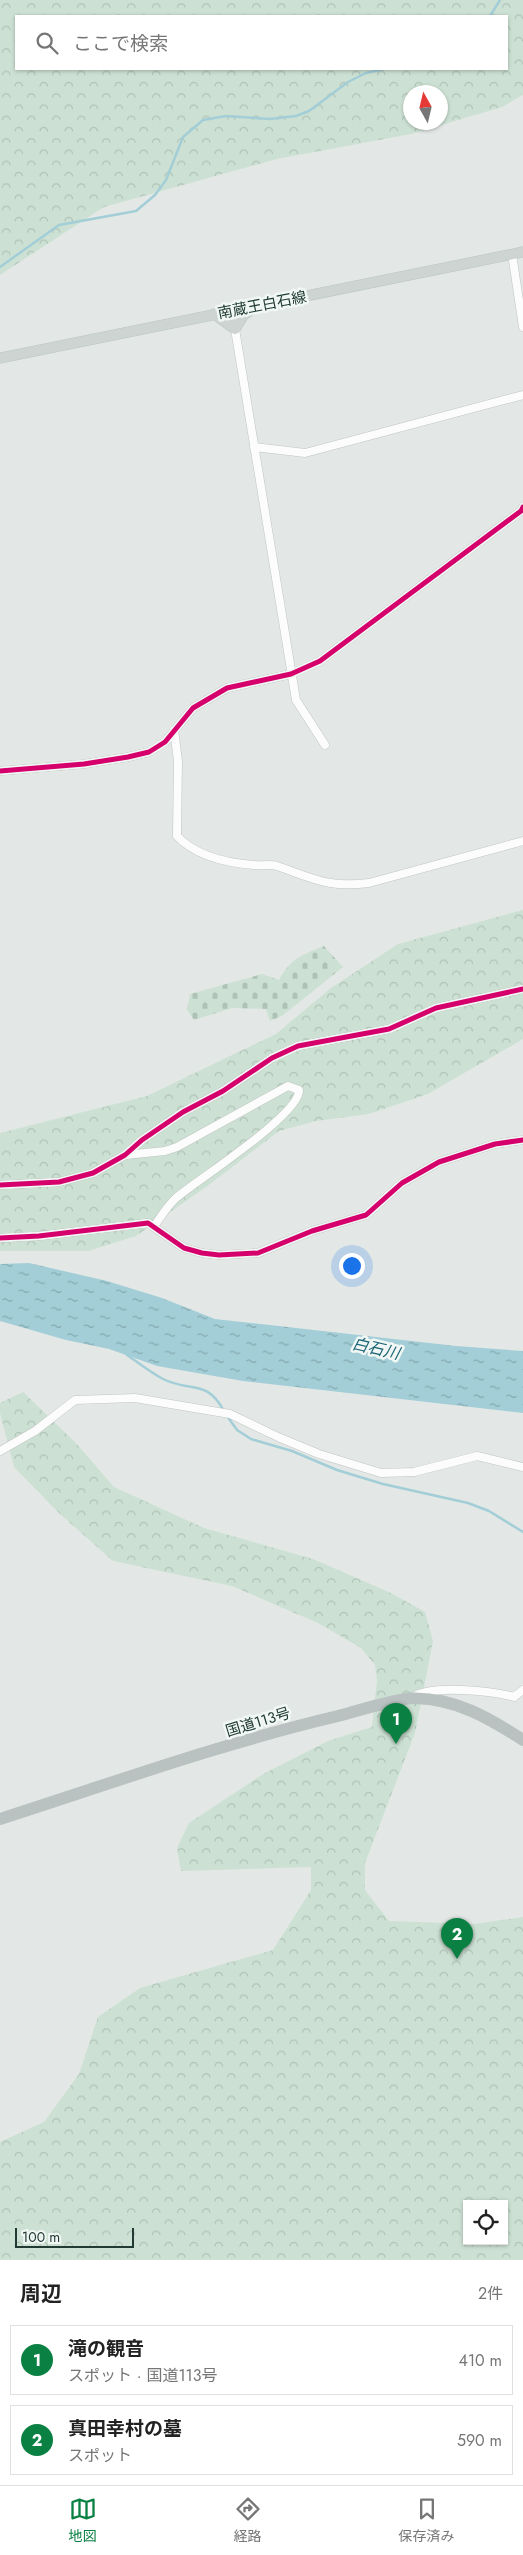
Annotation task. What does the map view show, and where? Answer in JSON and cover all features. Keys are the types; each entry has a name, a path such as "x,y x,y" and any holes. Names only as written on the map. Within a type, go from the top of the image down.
{"highway":[{"name":"国道113号","path":"0,1819 181,1760 294,1727 412,1698 434,1699 461,1706 495,1722 523,1740"}],"main road":[{"name":"南蔵王白石線","path":"0,358 523,252"},
{"path":"214,314 235,329 243,316 256,306"}],"street":[{"path":"512,254 523,327"},
{"path":"235,329 296,700 325,744"},
{"path":"254,447 305,453 523,395"},
{"path":"0,771 84,764 136,756 160,745 193,708 227,688 291,674 320,661 521,511 523,507"},
{"path":"174,730 178,761 177,836 192,849 220,860 275,866 319,882 345,886 369,883 523,841"},
{"path":"0,1185 38,1184 92,1173 125,1155 142,1140 183,1112 223,1090 272,1058 298,1046 389,1029 436,1008 523,989"},
{"path":"125,1155 165,1151 187,1142 288,1086 299,1090 298,1097 280,1118 175,1198 154,1226"},
{"path":"0,1238 39,1236 141,1223 154,1226 184,1248 202,1254 258,1253 312,1231 366,1216 402,1183 439,1162 495,1144 523,1140"},
{"path":"0,1451 35,1431 75,1400 135,1398 230,1414 319,1454 381,1473 414,1472 477,1456 523,1467"},
{"path":"412,1698 419,1692 443,1688 514,1696 523,1690"}],"green space":[{"path":"0,0 523,0 523,95 502,107 448,123 448,85 403,85 403,130 424,130 277,159 104,207 0,275"},
{"path":"523,910 523,1039 428,1094 369,1114 316,1121 279,1131 206,1187 136,1236 88,1251 0,1251 0,1133 147,1096 276,1034 331,988 398,944"},
{"path":"324,946 343,967 282,1016 270,1021 266,1009 232,1008 194,1020 187,1010 190,994 262,974 279,980 288,967 298,958"},
{"path":"23,1392 76,1443 114,1487 204,1528 313,1559 391,1593 425,1612 433,1641 415,1733 365,1863 365,1890 389,1921 474,1924 523,1917 523,2260 0,2260 0,2142 44,2122 79,2074 98,2017 140,1988 273,1950 311,1890 311,1867 181,1871 177,1848 189,1823 263,1774 328,1741 372,1727 377,1680 375,1665 361,1648 318,1623 232,1586 113,1561 60,1514 14,1467 0,1413 0,1403"}],"water":[{"name":"白石川","path":"29,1263 107,1281 162,1298 215,1319 456,1346 523,1351 523,1413 243,1381 157,1366 109,1349 66,1340 0,1321 0,1264"}],"waterway":[{"path":"491,15 500,0"},
{"path":"0,267 59,225 136,211 155,195 166,180 183,137 203,120 226,116 270,119 296,116 309,111 348,82 366,73 380,70"},
{"path":"127,1355 163,1379 204,1390 211,1394 224,1411"},
{"path":"227,1416 237,1430 251,1439 292,1451 337,1470 383,1484 468,1503 489,1511 523,1532"}],"cycle path":[{"path":"0,771 84,764 149,752 165,742 193,708 227,688 291,674 320,661 521,511 523,507"},
{"path":"0,1185 59,1182 93,1173 125,1155 142,1140 183,1112 223,1091 272,1058 298,1046 389,1029 436,1008 523,989"},
{"path":"0,1238 39,1236 148,1223 184,1248 202,1253 219,1255 258,1253 312,1231 366,1215 402,1183 439,1162 495,1144 523,1140"}],"place":[{"name":"滝の観音","path":"396,1744"},
{"name":"真田幸村の墓","path":"457,1959"}]}
